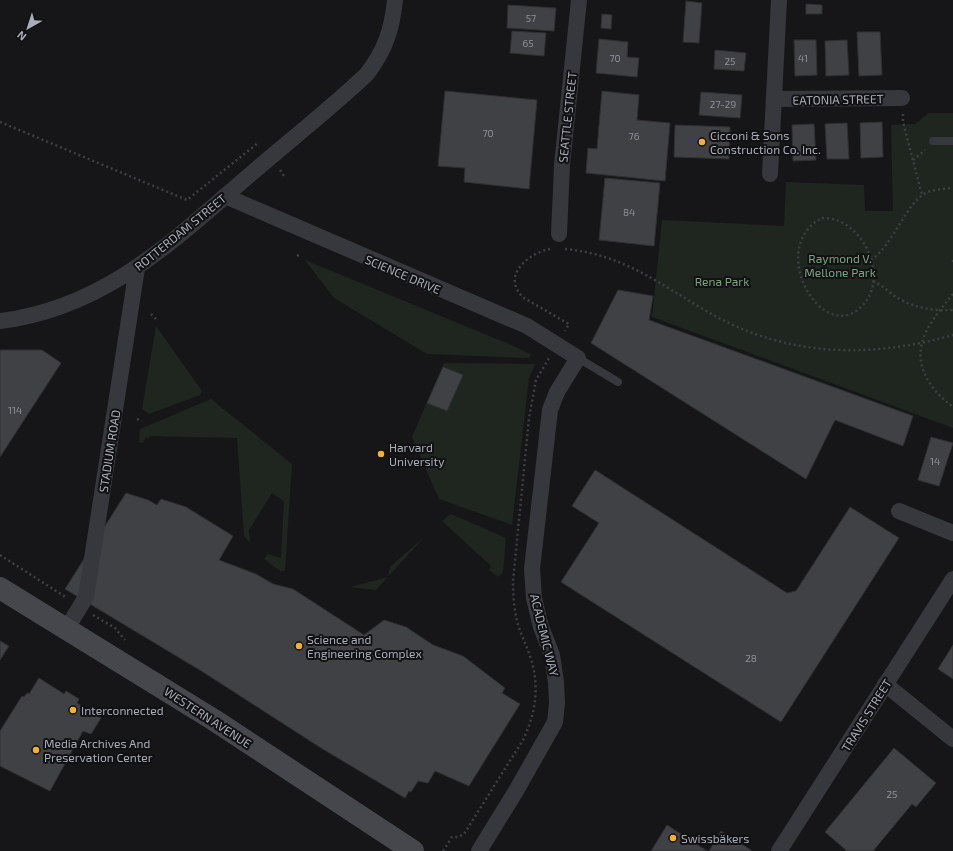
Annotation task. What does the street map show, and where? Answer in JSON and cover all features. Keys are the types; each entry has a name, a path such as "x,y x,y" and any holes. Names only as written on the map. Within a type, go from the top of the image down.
{"main road":[{"name":"WESTERN AVENUE","path":"0,588 67,628 220,724 414,851"}],"street":[{"name":"ROTTERDAM STREET","path":"0,321 36,315 69,304 104,288 137,268 177,237 367,74 381,53 392,23 395,0"},
{"name":"SEATTLE STREET","path":"557,244 562,165 579,0"},
{"path":"770,174 779,0"},
{"name":"EATONIA STREET","path":"774,100 902,98"},
{"name":"SCIENCE DRIVE","path":"225,196 527,326 578,358"},
{"name":"STADIUM ROAD","path":"67,628 86,597 137,268"},
{"name":"ACADEMIC WAY","path":"479,851 516,791 555,722 558,703 552,655 541,627 534,598 532,569 550,410 557,392 578,358"},
{"path":"899,511 953,533"},
{"name":"TRAVIS STREET","path":"784,849 885,684 953,579"},
{"path":"885,684 953,739"}],"lane":[{"path":"932,141 953,141"},
{"path":"578,358 618,382"}],"path":[{"path":"902,98 903,122 922,195"},
{"path":"0,122 186,200 258,143"},
{"path":"871,260 880,252 922,195 935,190 953,188"},
{"path":"822,218 835,219 841,221 853,230 863,242 871,260 873,281 872,290 868,298 858,310 846,315 833,314 820,306 809,294 800,278 798,263 798,254 803,238 811,225 822,218"},
{"path":"569,324 524,298 514,285 517,273 525,260 536,253 557,244 604,256 624,264 646,274 724,321 740,329 775,341 818,349 877,350 922,343 953,335"},
{"path":"873,281 905,301 924,309 940,311 953,310"},
{"path":"953,294 925,333 922,343 922,363 927,381 938,395 953,407"},
{"path":"151,314 157,320"},
{"name":"ACADEMIC WAY","path":"443,851 452,836 461,836 468,828 523,740 530,726 535,709 535,676 530,656 517,621 513,581 530,411 536,380 544,366"},
{"path":"137,419 142,421"},
{"path":"511,533 517,534"},
{"path":"0,555 71,600"}],"green space":[{"path":"929,113 953,113 953,428 652,317 662,220 784,226 786,182 864,185 865,211 893,211 891,125 915,124"},
{"path":"305,260 516,347 531,355 529,358 427,354 334,298"},
{"path":"156,326 202,391 200,395 149,414 142,409"},
{"path":"444,363 535,364 529,378 512,525 439,499 412,437"},
{"path":"211,399 292,464 285,571 280,571 264,559 268,554 281,558 284,501 272,493 249,530 250,542 244,536 237,438 150,436 149,438 146,438 143,443 139,442 140,429"},
{"path":"451,514 506,538 503,572 498,577 489,570 491,566 442,521"},
{"path":"424,537 388,577 390,567"},
{"path":"388,577 376,590 350,587"}],"building":[{"path":"686,1 702,3 699,43 683,42"},
{"path":"806,4 822,5 822,14 806,14"},
{"path":"508,5 556,8 554,31 507,28"},
{"path":"602,14 612,15 611,29 601,28"},
{"path":"512,31 546,33 544,56 510,53"},
{"path":"857,32 880,32 882,75 859,76"},
{"path":"599,39 628,42 627,57 639,58 637,77 596,73"},
{"path":"794,40 816,40 817,75 795,76"},
{"path":"847,40 849,75 826,76 825,41"},
{"path":"715,50 746,53 744,71 714,69"},
{"path":"445,91 537,100 529,189 464,182 465,168 438,166"},
{"path":"602,91 639,95 637,120 670,123 665,181 586,173 588,148 597,149"},
{"path":"701,92 742,95 740,118 699,115"},
{"path":"882,122 883,157 861,158 860,123"},
{"path":"847,123 849,159 827,159 825,124"},
{"path":"814,124 816,160 793,161 792,125"},
{"name":"Cicconi & Sons Construction Co. Inc.","path":"675,125 730,127 729,159 674,157"},
{"path":"605,178 660,183 654,246 599,240"},
{"path":"618,290 653,296 649,320 913,416 903,446 835,420 806,479 591,343"},
{"path":"0,350 42,350 61,363 0,457"},
{"path":"443,367 463,375 447,411 427,403"},
{"path":"931,437 953,443 939,486 918,480"},
{"path":"595,470 787,593 796,591 850,507 899,538 781,722 561,582 599,523 572,506"},
{"name":"Science and Engineering Complex","path":"126,493 148,500 157,505 161,499 186,507 233,536 219,560 256,574 273,584 293,589 364,635 384,620 406,627 433,645 463,656 505,688 502,693 520,704 469,786 435,771 428,783 418,781 405,798 321,748 203,672 65,589"},
{"path":"0,641 9,646 0,660"},
{"path":"953,645 953,679 938,669"},
{"name":"Media Archives And Preservation Center","path":"39,678 64,694 66,691 79,699 77,703 101,718 91,734 83,731 50,791 0,766 0,731 22,696 24,697 27,693 29,694"},
{"path":"894,748 936,783 916,807 912,804 873,851 847,851 825,832"},
{"name":"Swissbäkers","path":"667,825 707,851 651,851"},
{"name":"Swissbäkers","path":"721,831 751,850 709,851"}],"place":[{"name":"Cicconi & Sons Construction Co. Inc.","path":"702,142"},
{"name":"Harvard University","path":"381,454"},
{"name":"Science and Engineering Complex","path":"299,646"},
{"name":"Interconnected","path":"73,710"},
{"name":"Media Archives And Preservation Center","path":"36,750"},
{"name":"Swissbäkers","path":"673,838"}],"park label":[{"name":"Raymond V. Mellone Park","path":"840,265"},
{"name":"Rena Park","path":"722,281"}]}
